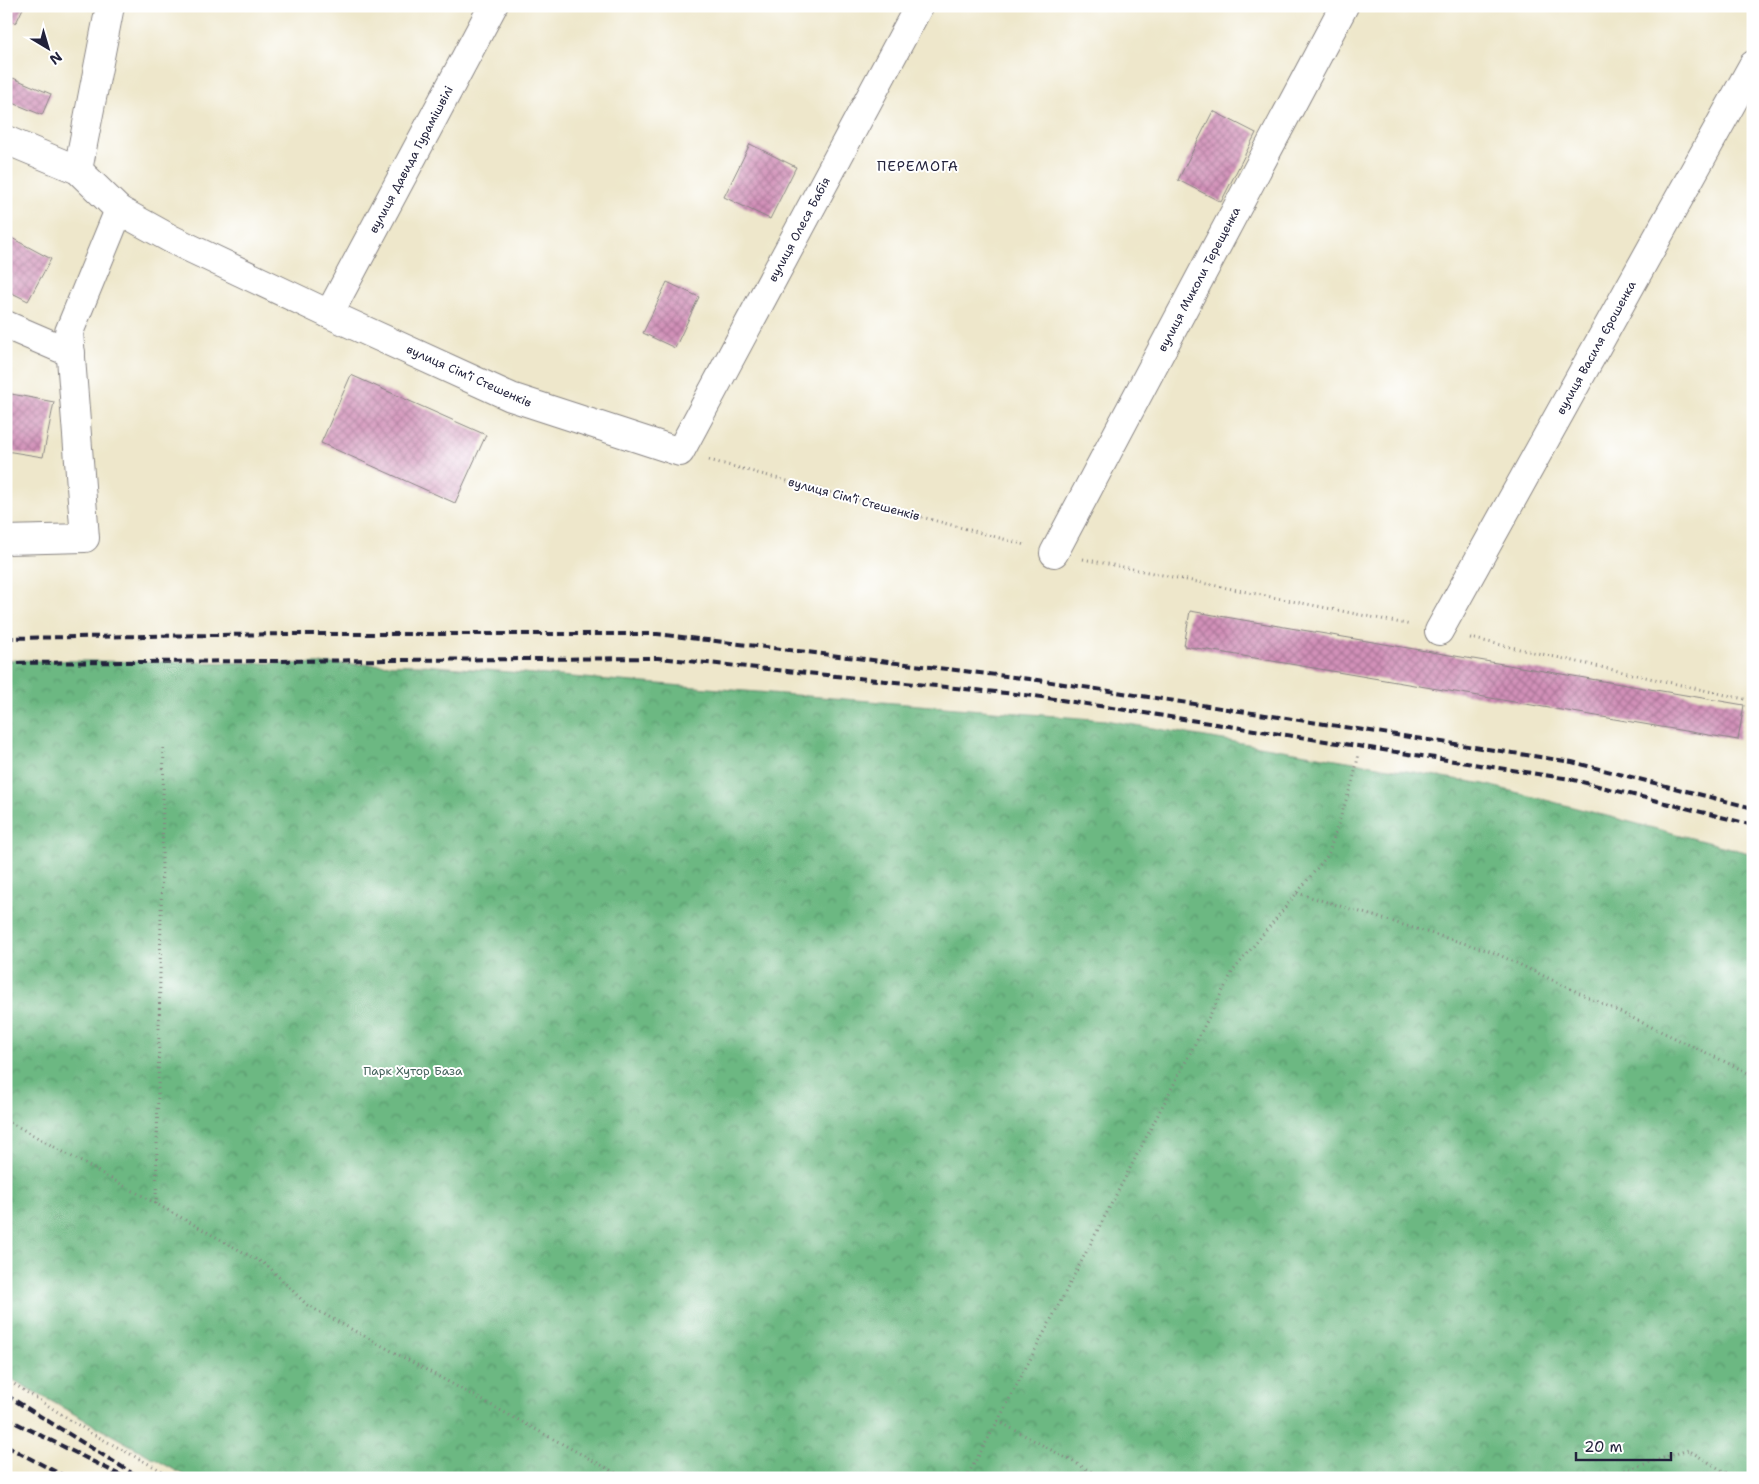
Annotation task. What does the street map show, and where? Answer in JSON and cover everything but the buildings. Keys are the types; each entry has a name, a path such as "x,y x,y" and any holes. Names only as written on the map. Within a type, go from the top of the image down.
{"street":[{"path":"78,170 110,6"},
{"name":"вулиця Давида Гурамішвілі","path":"330,314 493,6"},
{"name":"вулиця Олеся Бабія","path":"680,452 919,6"},
{"name":"вулиця Миколи Терещенка","path":"1054,553 1344,6"},
{"name":"вулиця Василя Єрошенка","path":"1439,631 1753,64"},
{"name":"вулиця Сімʼї Стешенків","path":"6,140 78,170 118,210 173,240 330,314 511,397 680,452"},
{"path":"6,540 85,538 69,332 118,210"},
{"path":"6,325 71,353"}],"path":[{"name":"вулиця Сімʼї Стешенків","path":"680,452 1054,553 1439,631 1753,701"},
{"path":"156,1204 164,744"},
{"path":"966,1478 998,1421 1233,971 1328,855 1354,776 1359,753"},
{"path":"1297,893 1493,952 1753,1075"},
{"path":"6,1120 268,1266 307,1305 625,1478"},
{"path":"6,1379 91,1433 175,1478"},
{"path":"998,1421 1103,1478"},
{"path":"1601,1478 1688,1450 1735,1478"}],"green space":[{"name":"Парк Хутор База","path":"6,660 423,665 1105,720 1484,784 1753,854 1753,1478 189,1478 6,1376"}],"railway":[{"path":"6,638 288,634 657,634 1038,680 1572,762 1753,808"},
{"path":"6,663 658,658 1035,696 1570,779 1753,825"},
{"path":"6,1395 140,1478"},
{"path":"6,1418 126,1478"},
{"path":"6,1446 68,1478"}],"district":[{"name":"ПЕРЕМОГА","path":"918,166"}]}
